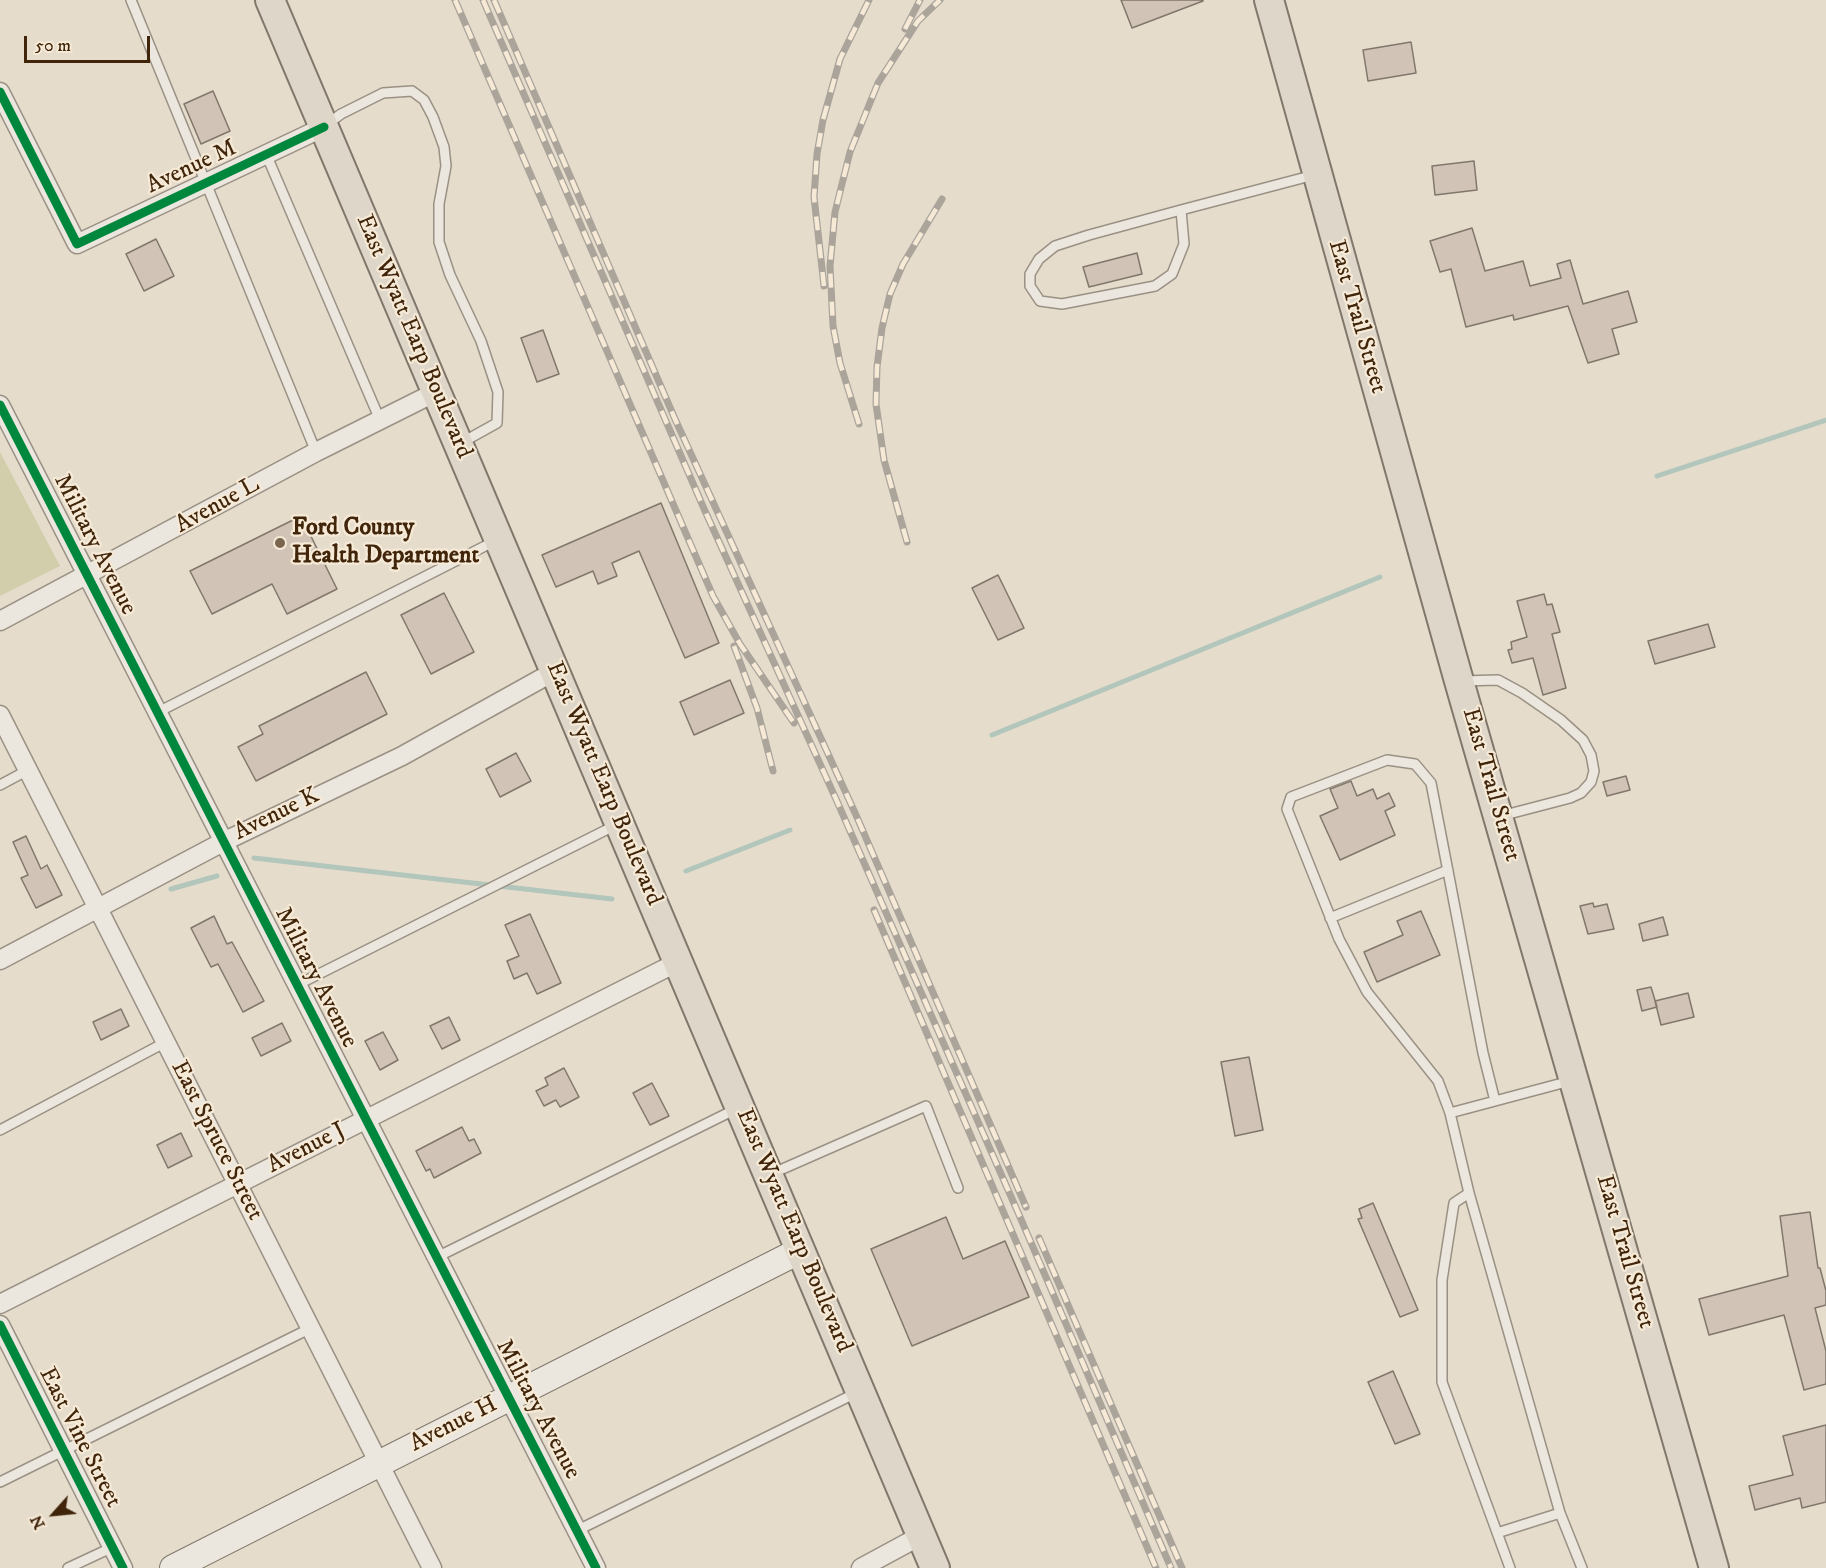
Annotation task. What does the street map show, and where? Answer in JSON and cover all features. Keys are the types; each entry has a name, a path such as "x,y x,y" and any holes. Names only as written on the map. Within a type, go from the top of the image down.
{"main road":[{"name":"East Wyatt Earp Boulevard","path":"270,0 935,1568"},
{"name":"East Trail Street","path":"1269,0 1459,681 1714,1568"}],"street":[{"name":"Avenue M","path":"0,92 77,244 324,127"},
{"name":"Avenue L","path":"0,621 88,576 316,452 436,392"},
{"name":"Military Avenue","path":"0,405 596,1568"},
{"name":"Avenue K","path":"0,960 223,842 402,756 555,671"},
{"name":"East Spruce Street","path":"0,714 432,1568"},
{"name":"Avenue J","path":"0,1304 678,962"},
{"name":"Avenue H","path":"183,1566 507,1398 801,1250"},
{"name":"East Vine Street","path":"0,1325 123,1568"},
{"path":"861,1568 922,1535"}],"lane":[{"path":"131,0 173,108 207,182 316,452"},
{"path":"324,127 341,114 383,93 412,92 424,100 433,117 444,147 446,166 439,204 439,242 450,275 481,340 498,392 497,423 458,444"},
{"path":"266,154 380,420"},
{"path":"1181,210 1184,244 1172,274 1155,286 1062,304 1040,301 1030,286 1030,274 1039,259 1055,246 1181,210 1316,175"},
{"path":"158,712 499,539"},
{"path":"1459,681 1498,680 1522,693 1561,720 1583,740 1591,755 1594,771 1591,782 1581,793 1570,798 1499,816"},
{"path":"1495,1101 1483,1053 1431,783 1415,764 1387,759 1291,796 1287,809 1330,918 1367,992 1438,1081 1450,1113 1469,1193 1560,1513 1582,1568"},
{"path":"0,785 28,770"},
{"path":"297,986 620,824"},
{"path":"1330,918 1448,870"},
{"path":"0,1130 166,1042"},
{"path":"1450,1113 1574,1080"},
{"path":"769,1175 926,1106 958,1188"},
{"path":"437,1257 740,1107"},
{"path":"1469,1193 1454,1203 1442,1280 1442,1382 1510,1568"},
{"path":"0,1482 311,1328"},
{"path":"578,1530 860,1391"},
{"path":"1497,1533 1560,1513"},
{"path":"68,1568 113,1547"}],"shaded area":[{"path":"0,452 60,566 0,596"}],"building":[{"path":"1121,0 1203,0 1203,1 1132,28"},
{"path":"1411,42 1416,73 1368,81 1363,50"},
{"path":"213,91 230,131 201,144 184,104"},
{"path":"1474,161 1477,190 1435,195 1432,166"},
{"path":"1472,228 1485,271 1523,261 1530,286 1561,278 1557,264 1570,260 1583,304 1628,291 1637,322 1612,329 1619,354 1588,363 1568,306 1514,320 1513,315 1466,327 1451,269 1440,272 1430,241"},
{"path":"156,239 174,276 144,291 126,254"},
{"path":"1137,253 1142,274 1089,287 1083,267"},
{"path":"543,330 559,374 537,382 521,338"},
{"path":"661,503 719,643 685,658 639,551 612,563 617,576 598,584 593,571 556,587 542,555"},
{"name":"Ford County Health Department","path":"301,516 337,589 287,614 272,584 212,614 190,571"},
{"path":"998,575 1024,628 998,640 972,588"},
{"path":"444,593 474,652 431,674 401,615"},
{"path":"1544,594 1547,605 1552,604 1560,632 1552,634 1566,688 1543,695 1533,658 1512,663 1508,650 1512,649 1511,642 1527,637 1517,601"},
{"path":"1708,624 1715,647 1655,664 1648,641"},
{"path":"366,672 387,714 256,781 238,747 263,734 259,726"},
{"path":"730,680 744,713 694,735 680,702"},
{"path":"516,753 531,781 500,797 486,769"},
{"path":"1626,776 1630,790 1607,796 1603,782"},
{"path":"1351,781 1357,796 1373,789 1377,799 1389,793 1395,806 1385,811 1395,835 1340,860 1320,816 1338,808 1330,789"},
{"path":"26,836 41,869 47,865 62,895 36,908 21,878 28,875 13,842"},
{"path":"1593,903 1594,907 1607,904 1614,929 1588,934 1580,906"},
{"path":"1421,911 1440,955 1377,982 1364,952 1403,935 1397,921"},
{"path":"530,914 561,983 537,994 527,973 514,979 507,961 519,956 505,925"},
{"path":"214,916 227,944 232,942 264,1001 243,1012 218,964 211,967 191,928"},
{"path":"1663,917 1668,935 1643,941 1639,924"},
{"path":"1651,987 1657,1007 1642,1011 1637,990"},
{"path":"1688,993 1694,1017 1661,1025 1655,1001"},
{"path":"121,1009 129,1026 101,1040 93,1022"},
{"path":"449,1017 460,1040 442,1049 430,1026"},
{"path":"282,1023 291,1041 261,1056 252,1038"},
{"path":"383,1032 398,1060 380,1070 365,1041"},
{"path":"1249,1057 1263,1130 1235,1136 1221,1062"},
{"path":"564,1068 579,1097 560,1107 556,1100 544,1106 536,1091 548,1085 545,1078"},
{"path":"652,1083 669,1116 650,1125 633,1093"},
{"path":"462,1127 469,1141 474,1139 481,1153 434,1178 430,1169 426,1171 416,1151"},
{"path":"181,1133 192,1156 168,1168 157,1145"},
{"path":"1373,1203 1418,1310 1400,1317 1358,1219 1362,1218 1359,1209"},
{"path":"1810,1212 1818,1268 1820,1268 1826,1291 1826,1305 1815,1308 1826,1351 1826,1384 1804,1390 1784,1315 1709,1335 1699,1299 1788,1276 1780,1216"},
{"path":"946,1217 963,1259 1005,1241 1029,1297 912,1346 871,1249"},
{"path":"1393,1371 1420,1434 1395,1444 1368,1382"},
{"path":"1826,1425 1826,1502 1802,1508 1800,1498 1755,1510 1749,1486 1793,1475 1783,1436"}],"waterway":[{"path":"1657,476 1826,420"},
{"path":"992,735 1380,577"},
{"path":"686,871 790,830"},
{"path":"254,858 612,899"},
{"path":"171,889 217,876"}],"railway":[{"path":"455,0 713,596 740,644 794,723"},
{"path":"483,0 705,511 836,799 1020,1217 1171,1568"},
{"path":"494,0 675,419 856,815 1026,1207"},
{"path":"824,286 814,197 817,154 823,120 840,59 869,0"},
{"path":"905,29 920,0"},
{"path":"859,424 840,363 833,326 830,266 835,212 850,152 878,83 918,21 940,0"},
{"path":"907,542 884,460 876,404 877,367 882,328 890,294 903,264 942,199"},
{"path":"734,646 757,708 773,771"},
{"path":"874,910 1156,1568"},
{"path":"1039,1238 1182,1568"}],"cycle path":[{"path":"0,92 77,244 324,127"},
{"path":"0,405 596,1568"},
{"path":"0,1325 123,1568"}],"place":[{"name":"Ford County Health Department","path":"280,543"}]}
